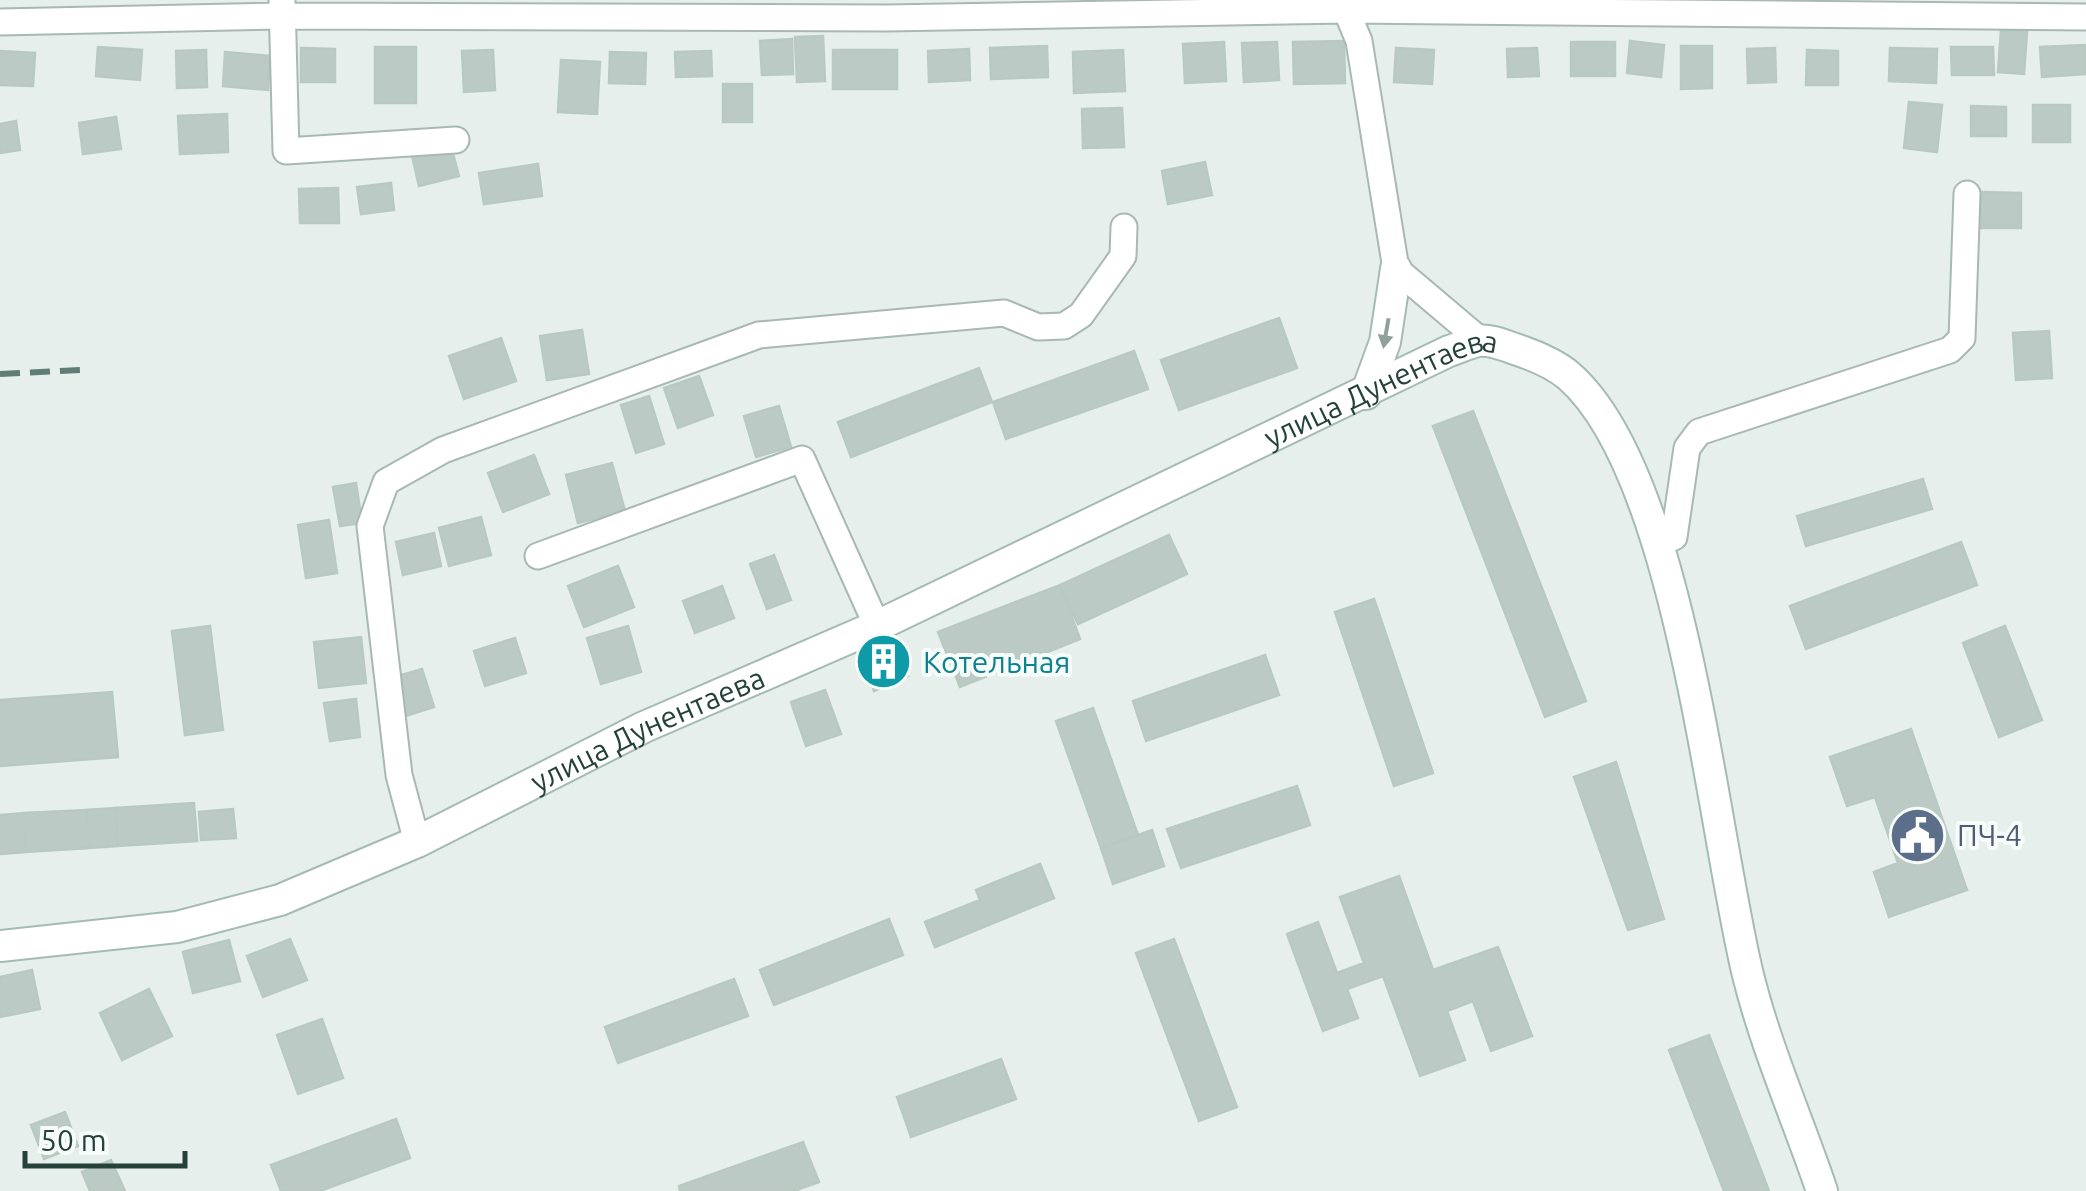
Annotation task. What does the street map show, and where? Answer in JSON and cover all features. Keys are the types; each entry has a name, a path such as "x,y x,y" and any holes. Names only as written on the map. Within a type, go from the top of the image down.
{"street":[{"path":"1345,5 1359,41 1396,269 1385,342 1366,394"},
{"path":"0,22 282,8 886,18 1345,5 2086,17"},
{"path":"282,8 286,151 456,140"},
{"path":"1657,546 1674,537 1687,448 1699,432 1950,350 1962,338 1967,194"},
{"path":"417,842 399,775 370,526 386,482 442,450 759,335 1004,313 1038,327 1064,326 1089,306 1123,256 1124,227"},
{"path":"1396,269 1480,340"},
{"name":"улица Дунентаева","path":"0,946 177,927 280,900 417,842 644,727 877,626 1480,340 1536,356 1569,377 1601,418 1636,482 1657,546 1698,719 1748,976 1822,1191"},
{"path":"538,556 802,459 877,626"}],"building":[{"path":"2001,30 2027,32 2024,74 1998,72"},
{"path":"823,36 825,81 797,82 795,37"},
{"path":"792,39 793,74 762,75 760,41"},
{"path":"1344,41 1345,83 1294,84 1293,42"},
{"path":"1630,41 1664,45 1661,77 1627,73"},
{"path":"1224,42 1226,81 1185,83 1183,44"},
{"path":"1277,42 1279,80 1244,82 1242,43"},
{"path":"1571,42 1615,42 1615,76 1571,76"},
{"path":"2086,45 2086,74 2042,77 2040,47"},
{"path":"1047,46 1048,77 991,79 990,48"},
{"path":"1681,46 1712,46 1712,88 1681,89"},
{"path":"98,47 142,50 140,80 96,76"},
{"path":"375,47 416,47 416,103 375,103"},
{"path":"1951,47 1993,47 1994,75 1952,75"},
{"path":"301,48 335,49 335,82 301,82"},
{"path":"1396,48 1434,50 1432,84 1394,82"},
{"path":"1537,48 1539,76 1508,77 1507,49"},
{"path":"1775,48 1776,82 1748,83 1747,49"},
{"path":"1890,48 1937,49 1936,83 1889,81"},
{"path":"969,49 970,80 929,82 928,51"},
{"path":"206,50 207,87 177,88 176,51"},
{"path":"493,50 495,90 464,92 462,51"},
{"path":"833,50 897,50 897,89 833,89"},
{"path":"1123,50 1125,91 1074,93 1073,52"},
{"path":"1807,50 1838,51 1838,85 1806,85"},
{"path":"0,51 35,53 33,86 0,85"},
{"path":"711,51 712,76 676,77 675,52"},
{"path":"225,52 270,56 268,90 223,86"},
{"path":"610,52 646,53 645,84 609,83"},
{"path":"561,60 600,62 597,114 558,112"},
{"path":"723,84 752,84 752,122 723,122"},
{"path":"1909,102 1942,105 1937,152 1904,148"},
{"path":"2033,105 2070,105 2070,142 2033,142"},
{"path":"1971,106 2006,107 2006,136 1971,136"},
{"path":"1122,108 1124,147 1083,148 1082,109"},
{"path":"227,114 228,152 180,154 178,116"},
{"path":"116,117 121,149 83,154 79,123"},
{"path":"16,121 20,150 0,153 0,124"},
{"path":"451,146 459,176 419,186 412,156"},
{"path":"1205,162 1212,195 1168,204 1162,171"},
{"path":"538,164 542,196 484,204 479,173"},
{"path":"391,183 394,210 361,214 357,187"},
{"path":"338,188 339,223 300,223 299,189"},
{"path":"1979,192 2021,193 2021,228 1979,228"},
{"path":"1279,318 1297,368 1179,410 1161,360"},
{"path":"582,330 589,374 547,380 540,336"},
{"path":"2049,331 2052,378 2016,380 2013,333"},
{"path":"501,338 516,381 464,399 449,356"},
{"path":"1134,351 1148,389 1006,439 993,402"},
{"path":"979,368 992,402 851,457 838,422"},
{"path":"699,376 713,415 678,428 664,388"},
{"path":"649,396 664,444 636,453 621,405"},
{"path":"779,406 791,447 756,457 744,416"},
{"path":"1473,411 1586,701 1545,717 1433,426"},
{"path":"534,455 549,494 503,512 488,473"},
{"path":"612,463 625,511 578,523 566,475"},
{"path":"1923,479 1932,509 1806,546 1797,516"},
{"path":"356,483 362,523 340,526 333,487"},
{"path":"481,517 491,555 449,566 439,528"},
{"path":"329,520 337,573 306,578 298,525"},
{"path":"434,533 441,566 403,575 396,542"},
{"path":"1169,535 1187,574 1078,624 1060,585"},
{"path":"1961,542 1977,585 1806,649 1790,606"},
{"path":"774,555 791,600 767,609 750,564"},
{"path":"618,566 634,607 584,627 568,586"},
{"path":"1060,585 1080,639 960,687 938,632"},
{"path":"722,586 734,618 695,633 683,601"},
{"path":"1374,599 1433,773 1394,786 1335,612"},
{"path":"210,626 223,730 185,735 172,631"},
{"path":"628,626 641,672 601,684 587,638"},
{"path":"2005,626 2042,720 1999,737 1963,643"},
{"path":"361,637 366,683 319,688 314,642"},
{"path":"515,638 526,673 485,686 474,651"},
{"name":"Котельная","path":"892,638 908,676 874,691 860,649"},
{"path":"1265,655 1279,695 1146,741 1133,701"},
{"path":"422,669 434,707 406,716 394,677"},
{"path":"825,690 841,734 806,746 791,702"},
{"path":"112,692 118,757 0,766 0,700"},
{"path":"356,699 360,737 330,741 324,703"},
{"path":"1093,708 1138,835 1101,848 1056,721"},
{"name":"ПЧ-4","path":"1911,729 1967,890 1889,917 1874,872 1898,863 1875,797 1847,806 1830,757"},
{"path":"1616,762 1664,919 1628,930 1574,777"},
{"path":"1297,786 1310,825 1181,868 1167,829"},
{"path":"194,803 197,841 118,846 115,808"},
{"path":"115,808 118,846 89,848 86,810"},
{"path":"233,809 236,838 201,840 199,812"},
{"path":"86,810 89,848 26,852 24,813"},
{"path":"24,813 26,852 0,854 0,815"},
{"path":"1152,830 1164,866 1113,884 1101,848"},
{"path":"1040,864 1054,898 935,947 925,922 980,900 976,890"},
{"path":"1399,876 1433,970 1498,947 1532,1036 1491,1051 1473,1001 1447,1011 1465,1060 1420,1076 1383,976 1347,989 1358,1018 1323,1031 1287,934 1318,922 1337,973 1364,963 1340,897"},
{"path":"889,919 903,955 774,1005 760,970"},
{"path":"290,939 307,980 263,997 247,956"},
{"path":"1174,939 1237,1107 1199,1121 1136,953"},
{"path":"229,940 240,981 193,993 183,952"},
{"path":"32,970 40,1009 0,1017 0,977"},
{"path":"734,979 748,1016 618,1063 605,1027"},
{"path":"149,989 172,1036 122,1060 100,1013"},
{"path":"322,1019 343,1078 298,1094 277,1035"},
{"path":"1709,1035 1769,1191 1724,1191 1669,1050"},
{"path":"1001,1059 1016,1099 911,1137 897,1097"},
{"path":"65,1112 78,1146 44,1159 31,1125"},
{"path":"396,1119 410,1158 320,1191 281,1191 271,1165"},
{"path":"803,1142 819,1182 794,1191 680,1191 679,1186"},
{"path":"111,1160 125,1191 90,1191 82,1172"}],"railway":[{"path":"0,374 80,370"}],"place":[{"name":"Котельная","path":"884,662"},
{"name":"ПЧ-4","path":"1918,835"}]}
